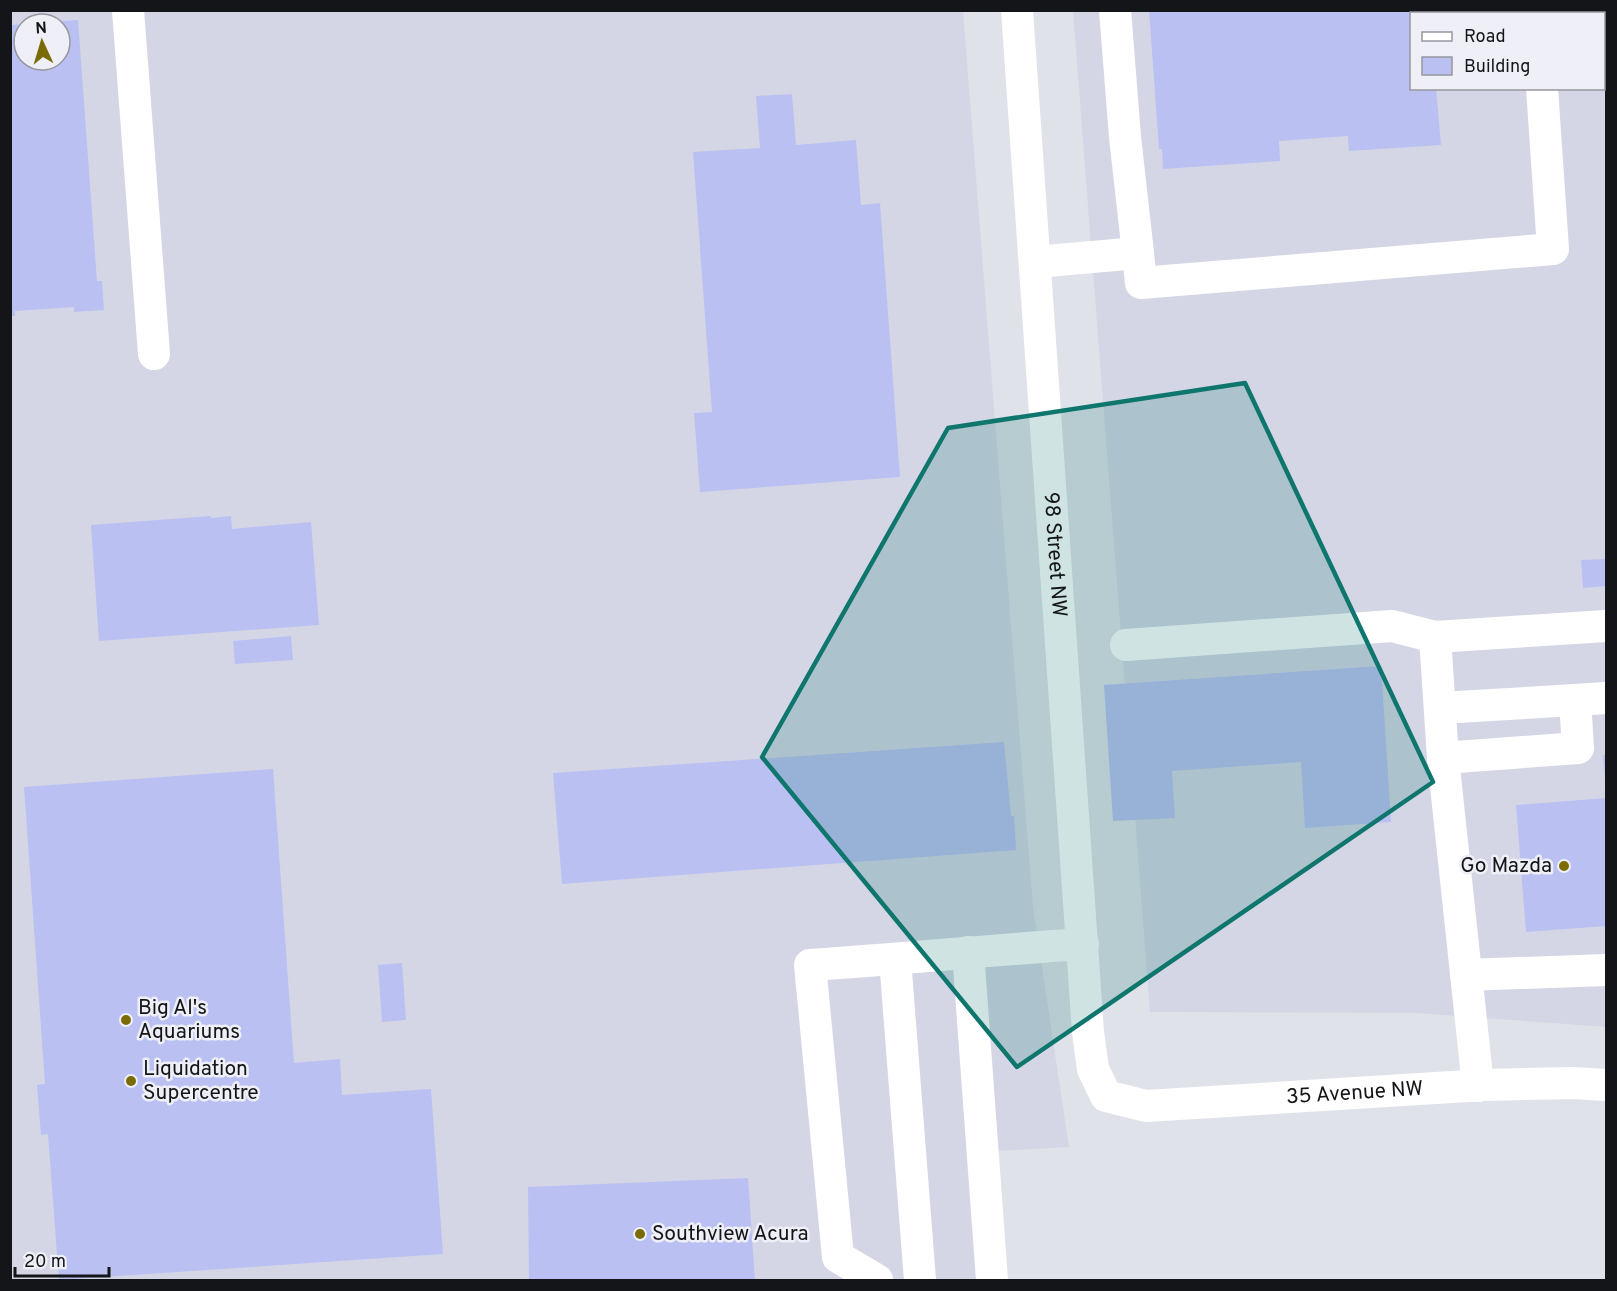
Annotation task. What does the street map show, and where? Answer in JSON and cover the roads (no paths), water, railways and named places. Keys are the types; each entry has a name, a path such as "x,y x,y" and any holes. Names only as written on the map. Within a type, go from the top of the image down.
{"street":[{"path":"128,10 154,354"},
{"name":"98 Street NW","path":"1017,10 1088,1032 1093,1069 1106,1095"},
{"path":"1115,10 1125,137 1141,283 1553,249 1542,90"},
{"path":"1035,262 1138,253"},
{"path":"1126,645 1392,626 1435,637 1606,626"},
{"path":"1435,637 1443,758 1478,1086"},
{"path":"1440,708 1606,698"},
{"path":"1443,758 1578,748 1575,700"},
{"path":"877,1281 838,1257 810,965 1083,945"},
{"path":"968,952 992,1281"},
{"path":"895,959 920,1281"},
{"path":"1466,975 1606,970"},
{"name":"35 Avenue NW","path":"1106,1095 1146,1107 1478,1086 1573,1083 1606,1085"}],"place":[{"name":"Go Mazda","path":"1564,866"},
{"name":"Big Al's Aquariums","path":"126,1020"},
{"name":"Liquidation Supercentre","path":"131,1081"},
{"name":"Southview Acura","path":"640,1234"}]}
